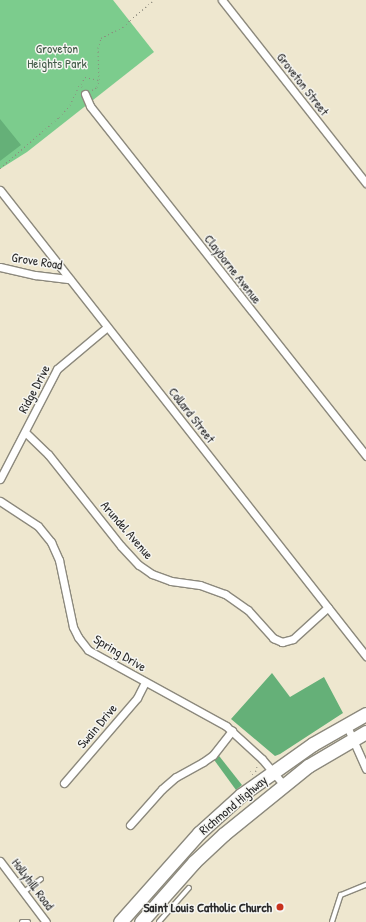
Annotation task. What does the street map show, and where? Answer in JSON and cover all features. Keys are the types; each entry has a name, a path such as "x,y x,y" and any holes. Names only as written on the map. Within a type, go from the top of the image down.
{"highway":[{"name":"Richmond Highway","path":"120,922 199,833 241,795 273,771 346,724 366,714"},
{"name":"Richmond Highway","path":"142,922 194,862 224,834 308,766 366,732"}],"street":[{"name":"Groveton Street","path":"222,0 366,183"},
{"name":"Clayborne Avenue","path":"84,94 90,106 366,456"},
{"name":"Collard Street","path":"0,190 366,656"},
{"name":"Grove Road","path":"0,268 35,275 70,279"},
{"name":"Ridge Drive","path":"0,479 25,432 34,410 57,369 107,327"},
{"name":"Arundel Avenue","path":"25,432 48,454 121,546 139,565 152,574 171,581 200,585 225,594 248,610 273,638 282,642 293,639 328,607"},
{"name":"Spring Drive","path":"0,501 38,526 51,542 59,560 74,627 82,644 95,656 214,719 232,731 273,771 284,785"},
{"name":"Swain Drive","path":"64,783 137,698 145,682"},
{"path":"346,724 366,769"},
{"path":"130,825 162,789 176,778 213,755 232,731"},
{"name":"Hollyhill Road","path":"0,861 46,922"}],"lane":[{"path":"24,892 41,879"},
{"path":"332,922 341,895 366,885"},
{"path":"159,922 189,888"},
{"path":"22,922 28,922"}],"path":[{"path":"81,84 84,94 97,88 99,80 98,48 101,38 123,27 154,0"},
{"path":"0,168 60,117 70,104 85,77 99,80"},
{"path":"250,771 252,774 256,771 258,766"}],"green space":[{"name":"Groveton Heights Park","path":"0,0 113,0 154,52 27,152 0,169"},
{"path":"0,119 21,145 0,161"},
{"path":"272,673 290,697 324,677 343,713 275,756 231,719"},
{"path":"216,752 242,785 236,790 212,757"}],"place":[{"name":"Saint Louis Catholic Church","path":"280,907"}]}
